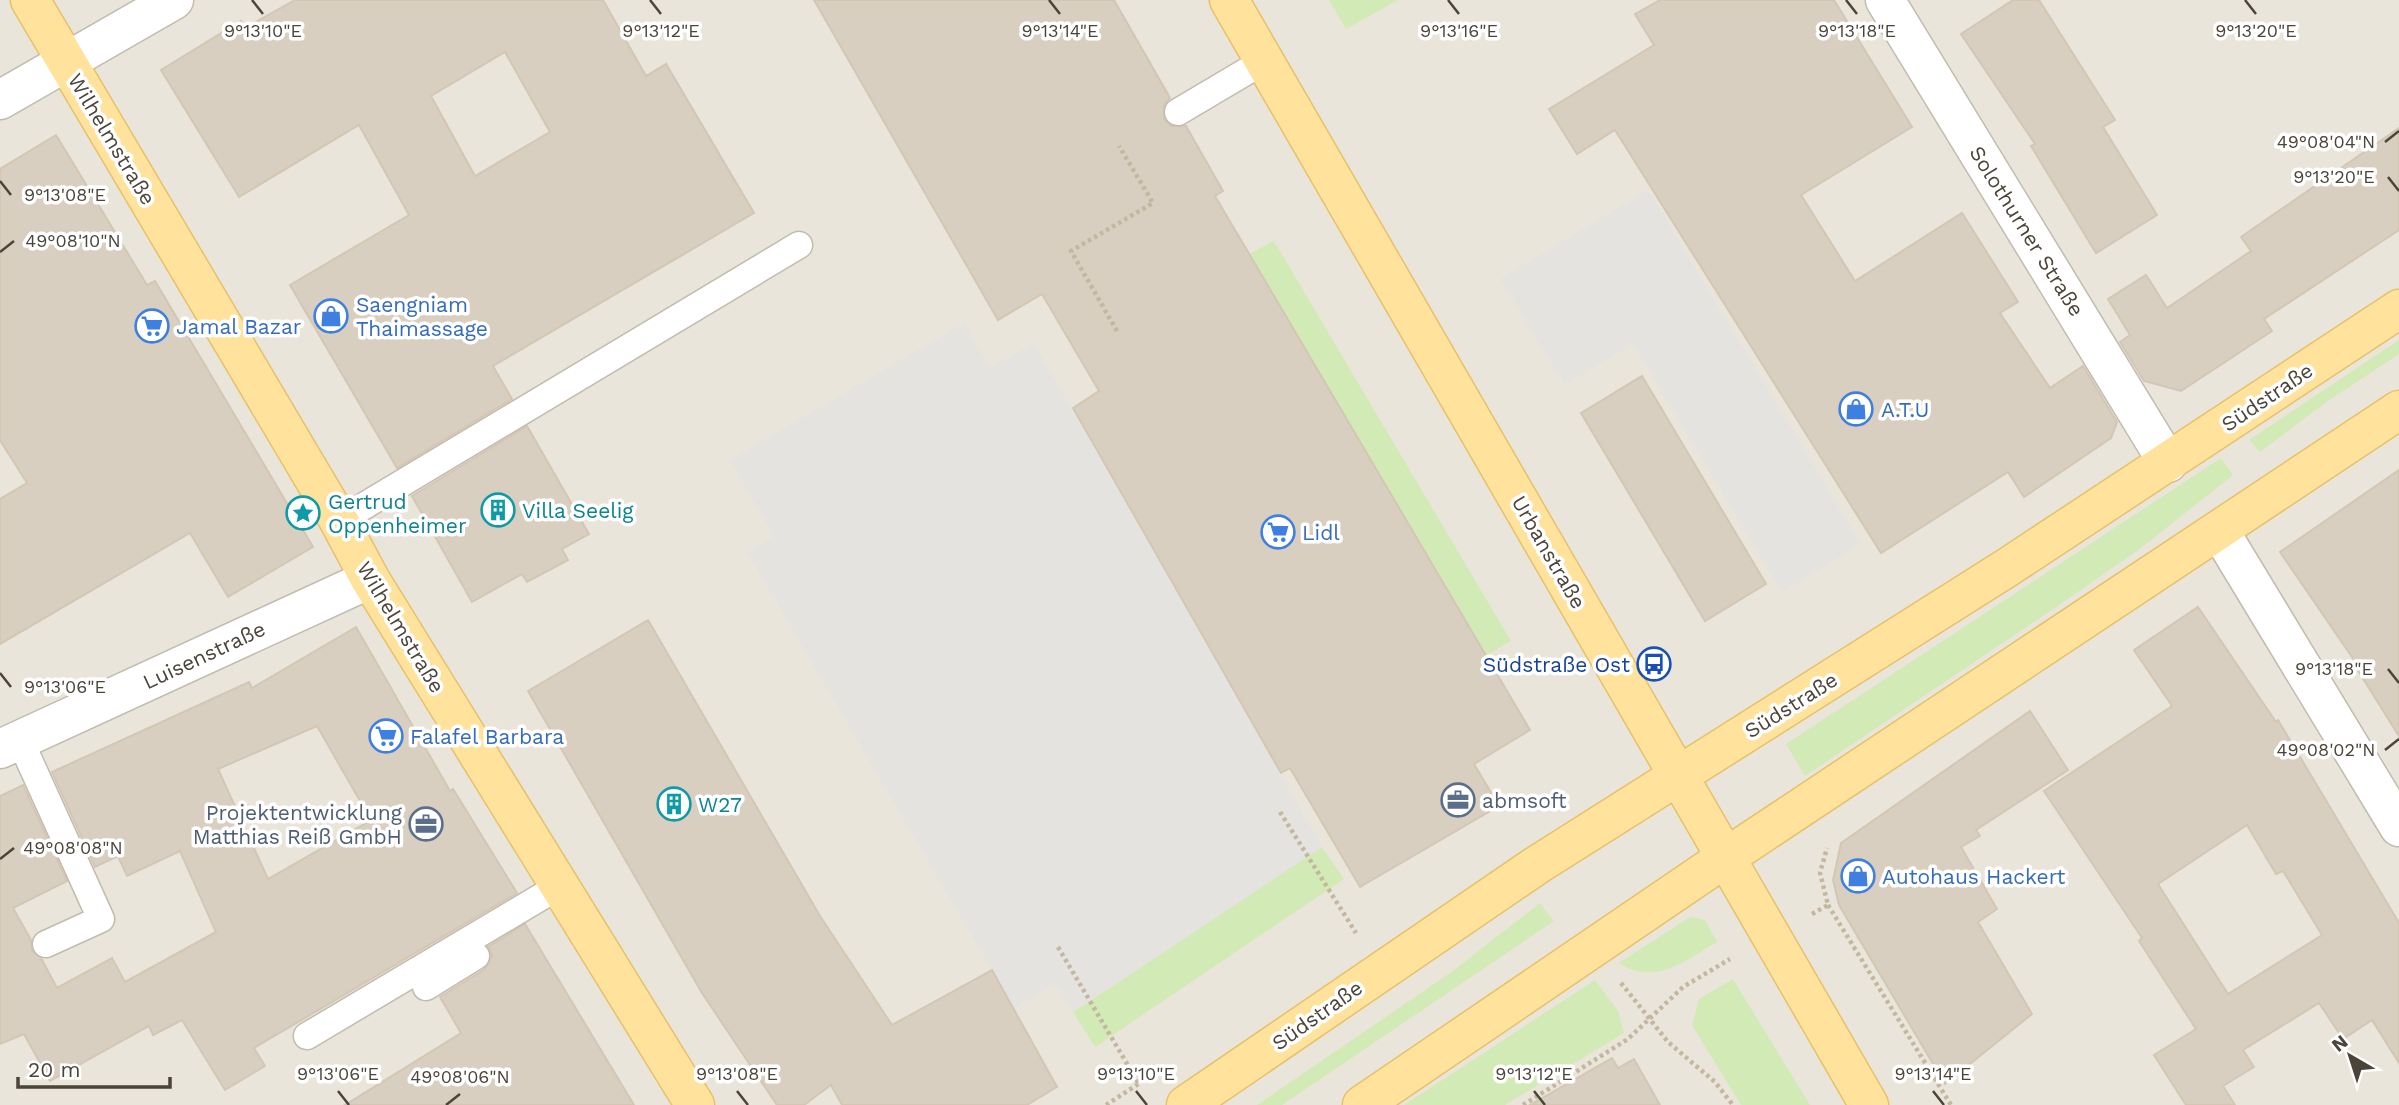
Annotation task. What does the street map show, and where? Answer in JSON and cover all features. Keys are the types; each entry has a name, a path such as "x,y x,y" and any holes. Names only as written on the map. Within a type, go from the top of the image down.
{"main road":[{"name":"Wilhelmstraße","path":"30,0 339,521 370,579 695,1105"},
{"name":"Urbanstraße","path":"1229,0 1869,1105"},
{"name":"Südstraße","path":"1186,1105 1537,865 2168,463 2399,309"},
{"path":"1362,1105 1725,858 2227,543 2399,410"}],"street":[{"path":"0,100 174,0"},
{"name":"Solothurner Straße","path":"1885,0 2168,463"},
{"path":"2227,543 2399,827"},
{"name":"Luisenstraße","path":"10,744 370,579"}],"lane":[{"path":"1178,112 1264,61"},
{"path":"339,521 799,246"},
{"path":"10,744 101,919 46,944"},
{"path":"426,987 565,892"},
{"path":"307,1036 565,892"}],"path":[{"path":"1117,331 1071,251 1153,203 1119,146"},
{"path":"1280,812 1359,939"},
{"path":"1828,905 1951,1105"},
{"path":"1058,947 1139,1084"},
{"path":"1622,985 1668,1042 1715,1082 1733,1105"},
{"path":"1523,1105 1628,1040 1649,1019"}],"shaded area":[{"path":"0,0 2399,0 2399,1105 0,1105"},
{"path":"1648,190 1861,544 1782,592 1633,344 1564,385 1500,279"},
{"path":"964,323 990,368 1034,343 1322,847 1073,1012 1056,984 1014,1008 747,552 774,536 730,460"}],"green space":[{"path":"1329,0 1398,0 1346,29"},
{"path":"1274,241 1511,641 1487,655 1249,254"},
{"path":"2399,340 2399,354 2325,403 2260,452 2249,440"},
{"path":"2221,458 2233,475 2141,548 1805,776 1786,744"},
{"path":"1322,847 1344,879 1095,1047 1073,1012"},
{"path":"1540,903 1554,921 1282,1105 1257,1105 1450,973"},
{"path":"1690,917 1705,920 1717,942 1682,963 1658,972 1632,970 1619,963"},
{"path":"1733,979 1810,1105 1741,1105 1692,1025 1699,999"},
{"path":"1595,980 1618,1011 1624,1033 1505,1105 1404,1105"}],"building":[{"path":"295,0 603,0 646,76 666,64 754,213 493,366 512,399 397,468 290,285 409,215 359,125 239,197 161,70 241,21 245,28","holes":["505,52 550,132 475,176 431,96"]},
{"path":"814,0 1114,0 1170,98 1164,105 1164,119 1171,126 1186,126 1223,191 1215,196 1530,730 1474,764 1499,806 1360,887 1290,768 1281,773 1073,408 1099,391 1042,294 998,320"},
{"path":"1660,0 1834,0 1912,127 1801,195 1855,281 1962,213 2018,302 2000,313 2050,388 2083,366 2117,422 2111,438 2024,497 2008,472 1881,553 1615,130 1577,154 1549,109 1654,45 1635,14"},
{"path":"2013,0 2039,0 2115,120 2103,127 2157,215 2096,253 2031,146 2035,144 1961,34"},
{"path":"2399,128 2399,230 2264,319 2272,331 2181,391 2144,381 2120,342 2130,335 2108,299 2146,275 2167,308 2251,251 2241,237"},
{"path":"56,135 147,285 155,281 313,547 228,597 190,533 0,644 0,499 27,483 0,440 0,169"},
{"path":"1642,376 1766,584 1705,621 1581,413"},
{"name":"Villa Seelig","path":"527,426 589,534 562,549 568,560 527,582 522,574 472,602 412,496"},
{"path":"2399,470 2399,736 2352,661 2354,660 2280,552"},
{"path":"2198,607 2276,722 2278,720 2399,923 2399,1063 2372,1020 2343,1039 2319,1003 2243,1050 2254,1067 2223,1086 2235,1105 2186,1105 2154,1055 2196,1029 2139,941 2142,938 2044,791 2172,706 2134,650","holes":["2247,825 2276,874 2283,871 2322,935 2228,994 2158,884"]},
{"name":"W27","path":"648,620 820,916 892,1025 992,970 1057,1087 1027,1105 842,1105 831,1085 804,1105 777,1105 702,993 528,691"},
{"path":"356,627 450,791 453,789 517,893 254,1048 265,1066 225,1090 182,1020 153,1035 149,1026 50,1081 24,1034 0,1044 0,796 23,785 67,881 13,908 31,940 32,951 41,958 57,988 112,958 125,982 216,932 180,851 127,876 118,856 95,867 52,772 249,682 252,688","holes":["317,726 371,820 268,879 218,769"]},
{"path":"2030,711 2068,770 1976,830 1980,836 1961,847 1997,909 1978,922 2032,1014 1945,1084 1839,905 1833,880 1841,843"},
{"path":"525,924 634,1105 345,1105 461,1033 440,997 485,969 492,956 488,947"},
{"path":"1612,1058 1618,1068 1634,1059 1660,1105 1530,1105"}],"place":[{"name":"Saengniam Thaimassage","path":"331,316"},
{"name":"Jamal Bazar","path":"152,326"},
{"name":"A.T.U","path":"1856,409"},
{"name":"Villa Seelig","path":"498,510"},
{"name":"Gertrud Oppenheimer","path":"303,513"},
{"name":"Lidl","path":"1278,532"},
{"name":"Südstraße Ost","path":"1654,664"},
{"name":"Falafel Barbara","path":"386,736"},
{"name":"abmsoft","path":"1458,800"},
{"name":"W27","path":"674,804"},
{"name":"Projektentwicklung Matthias Reiß GmbH","path":"426,824"},
{"name":"Autohaus Hackert","path":"1858,876"}]}
